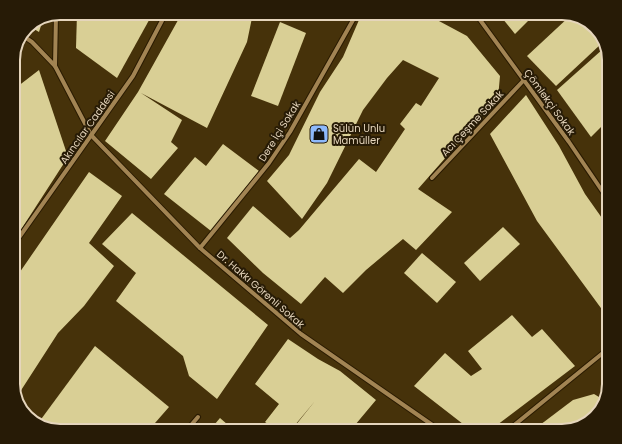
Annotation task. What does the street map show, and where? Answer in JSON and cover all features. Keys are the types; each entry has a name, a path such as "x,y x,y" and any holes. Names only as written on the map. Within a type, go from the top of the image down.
{"street":[{"name":"Akıncılar Caddesi","path":"20,236 133,76 162,20"},
{"name":"Dere İçi Sokak","path":"200,248 269,163 290,132 353,20"},
{"name":"Çömlekçi Sokak","path":"480,20 569,142 602,191"},
{"path":"55,66 56,21"},
{"path":"27,38 55,66"},
{"name":"Dr. Hakkı Görenli Sokak","path":"55,66 91,135 200,248 301,334 431,424"},
{"name":"Acı Çeşme Sokak","path":"432,178 524,80"},
{"path":"516,424 602,354"},
{"path":"192,424 198,417"}],"building":[{"path":"77,20 149,20 117,78 76,48"},
{"path":"178,20 252,20 247,42 207,128 141,93 182,120 171,142 178,148 151,179 105,141 138,92"},
{"path":"359,20 437,20 467,36 500,76 498,98 418,189 452,212 416,250 403,239 366,270 343,293 325,277 301,304 263,273 227,238 253,206 290,238 299,230 359,159 376,172 405,129 400,124 416,103 421,106 439,78 403,60 387,78 363,110 327,183 302,219 267,181 289,155 320,92 343,57"},
{"path":"504,20 529,20 515,34"},
{"path":"565,20 582,25 592,34 599,46 556,86 527,56"},
{"path":"280,22 306,33 278,106 251,96"},
{"path":"41,24 39,32 35,29"},
{"path":"601,51 602,126 591,137 557,90"},
{"path":"39,70 68,157 20,231 20,85"},
{"path":"526,95 559,146 585,194 602,218 602,309 537,221 490,134"},
{"path":"223,144 259,171 211,231 164,194 195,157 206,166"},
{"path":"89,172 122,196 89,243 114,266 84,306 58,333 21,391 20,272"},
{"path":"132,213 268,325 217,399 189,376 183,356 116,301 136,273 102,244"},
{"path":"503,227 520,244 480,281 464,263"},
{"path":"422,253 456,282 437,303 404,273"},
{"path":"512,315 532,337 542,329 575,366 498,424 463,424 414,386 445,353 471,376 482,369 468,351"},
{"path":"288,339 318,359 340,371 376,400 356,424 297,424 315,401 296,424 268,424 265,422 279,404 255,384"},
{"path":"95,346 169,407 154,424 55,424 41,419"},
{"path":"594,394 600,397 597,404 588,414 575,422 562,424 541,424 573,400"},
{"path":"220,418 227,424 215,424"}],"place":[{"name":"Sülün Unlu Mamüller","path":"319,134"}]}
